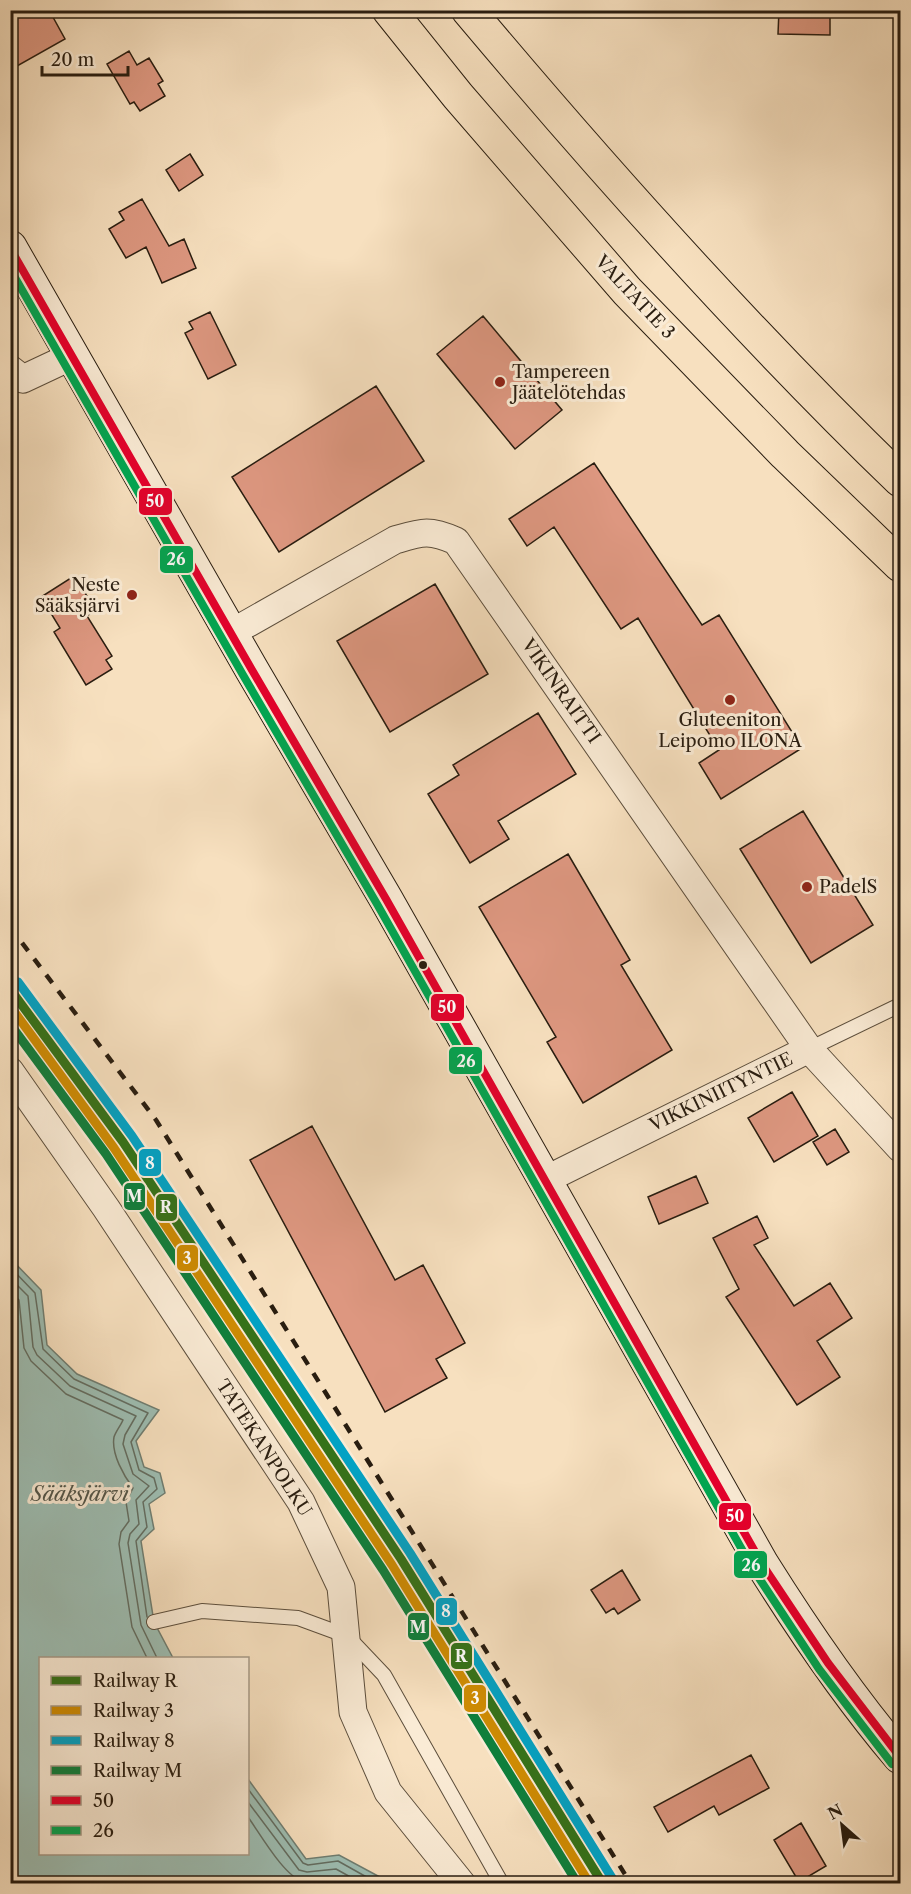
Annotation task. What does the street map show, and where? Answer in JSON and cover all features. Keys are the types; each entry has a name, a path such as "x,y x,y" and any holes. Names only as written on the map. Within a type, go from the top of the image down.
{"highway":[{"name":"VALTATIE 3","path":"389,10 458,96 627,291 785,454 900,565"},
{"path":"468,10 679,251 833,414 900,480"}],"main road":[{"path":"10,247 386,899 767,1572 828,1664 869,1720 900,1757"}],"street":[{"path":"10,369 23,379 72,356"},
{"name":"VIKINRAITTI","path":"231,633 395,540 417,533 437,532 456,541 809,1049"},
{"name":"VIKKINIITYNTIE","path":"545,1180 809,1049 900,1148"},
{"name":"TATEKANPOLKU","path":"10,1071 106,1208 301,1502 341,1587 353,1712 388,1792 462,1884"}],"lane":[{"path":"809,1049 900,1005"},
{"path":"154,1622 202,1611 298,1618 347,1636 384,1675 502,1884"}],"water":[{"name":"Sääksjärvi","path":"10,1258 41,1290 47,1345 77,1374 159,1410 136,1441 144,1467 160,1473 165,1493 149,1504 154,1529 141,1541 154,1622 172,1657 39,1657 39,1855 249,1855 249,1780 306,1859 339,1855 391,1883 11,1883"}],"building":[{"path":"30,10 49,10 65,39 10,70 10,22"},
{"path":"779,10 830,10 830,35 778,34"},
{"path":"129,51 137,65 149,58 163,81 158,84 165,96 140,111 134,102 130,104 107,64"},
{"path":"190,154 203,175 179,191 166,170"},
{"path":"142,199 169,246 184,239 196,268 162,283 146,247 126,258 109,229 124,220 119,212"},
{"path":"210,312 236,365 208,379 185,333 193,329 189,322"},
{"name":"Tampereen Jäätelötehdas","path":"483,316 562,410 515,449 437,354"},
{"path":"376,386 424,461 279,552 232,477"},
{"path":"594,463 702,625 719,615 802,748 721,799 699,763 719,750 638,618 621,629 554,527 527,546 509,519"},
{"path":"74,576 96,610 87,616 112,656 106,660 112,669 86,685 54,632 60,628 41,597"},
{"path":"435,584 488,674 390,732 337,641"},
{"path":"538,713 576,774 498,821 509,839 470,863 428,794 459,775 453,765"},
{"name":"PadelS","path":"803,811 873,925 811,963 740,849"},
{"path":"568,854 630,960 621,965 672,1050 583,1103 547,1042 556,1037 479,907"},
{"path":"792,1092 818,1136 774,1162 748,1118"},
{"path":"312,1126 395,1280 423,1265 465,1343 436,1359 447,1378 385,1412 250,1160"},
{"path":"835,1129 849,1152 827,1165 813,1142"},
{"path":"696,1176 708,1203 659,1224 648,1197"},
{"path":"757,1216 768,1238 754,1245 794,1306 830,1283 852,1318 817,1341 840,1377 797,1405 726,1297 739,1289 713,1238"},
{"path":"622,1570 640,1600 618,1614 614,1608 606,1613 591,1590"},
{"path":"751,1755 769,1788 719,1815 714,1806 668,1832 654,1807"},
{"path":"801,1823 826,1866 799,1882 774,1840"}],"railway":[{"path":"10,927 156,1120 631,1884"}],"rail line":[{"name":"8","path":"18,982 132,1136 410,1553 612,1878"},
{"name":"R","path":"10,989 123,1142 401,1559 603,1884"},
{"name":"3","path":"10,1006 114,1148 392,1565 590,1884"},
{"name":"M","path":"10,1024 106,1154 383,1570 578,1884"}],"transit line":[{"name":"50","path":"10,248 386,899 762,1564 828,1663 900,1757"},
{"name":"26","path":"10,269 377,904 753,1569 819,1669 892,1764"}],"place":[{"name":"Tampereen Jäätelötehdas","path":"500,382"},
{"name":"Neste Sääksjärvi","path":"132,595"},
{"name":"Gluteeniton Leipomo ILONA","path":"730,700"},
{"name":"PadelS","path":"807,887"}]}
